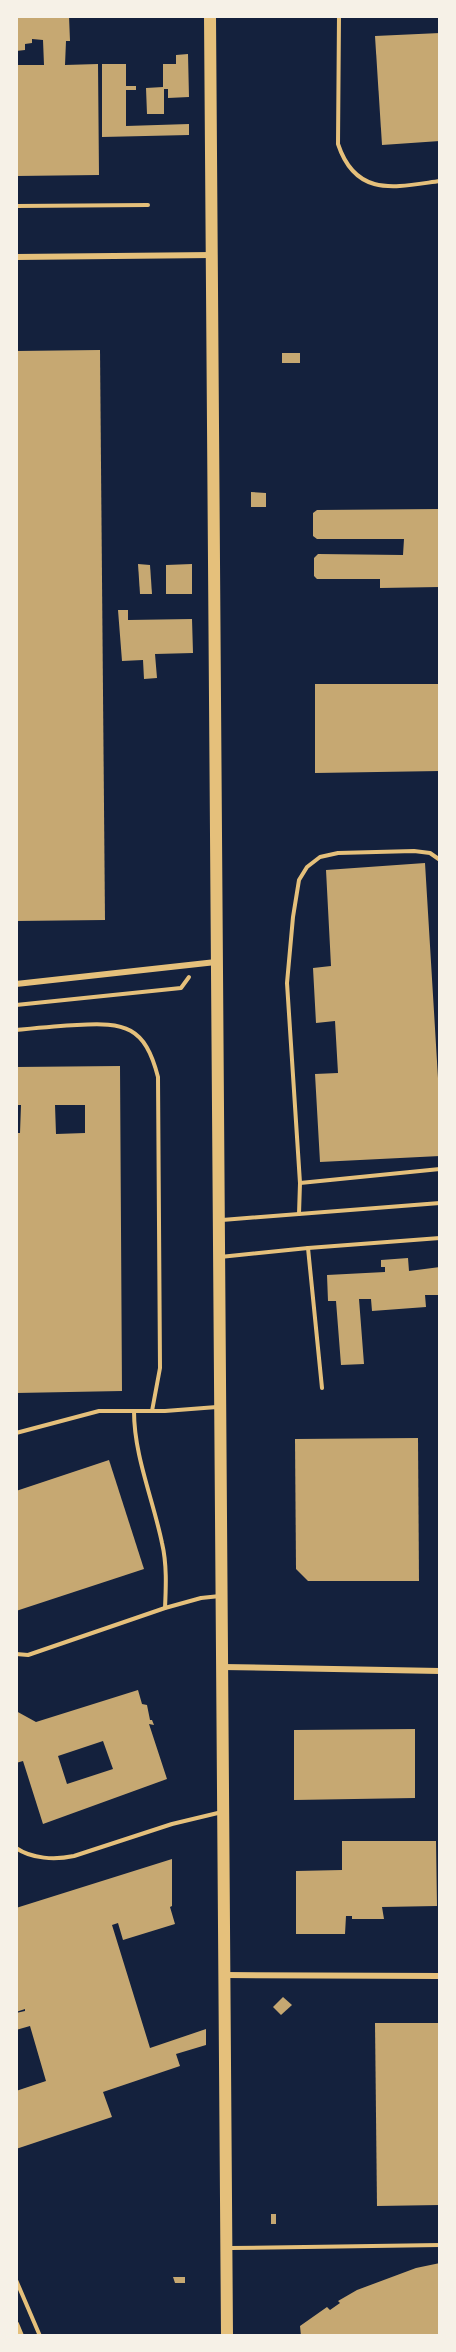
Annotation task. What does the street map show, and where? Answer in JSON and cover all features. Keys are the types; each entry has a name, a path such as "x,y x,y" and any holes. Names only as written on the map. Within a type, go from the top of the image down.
{"main road":[{"path":"210,16 227,2336"}],"street":[{"path":"16,257 212,255"},
{"path":"16,984 216,962"},
{"path":"223,1667 440,1671"},
{"path":"225,1975 440,1976"},
{"path":"16,2324 21,2336"}],"lane":[{"path":"339,16 338,144 343,159 352,171 365,181 378,186 390,187 440,181"},
{"path":"16,207 148,205"},
{"path":"299,1214 300,1183 287,983 299,879 307,867 320,857 338,853 414,851 430,853 440,860"},
{"path":"16,1030 102,1023 124,1026 145,1043 155,1064 158,1077 160,1368 152,1411"},
{"path":"300,1183 440,1169"},
{"path":"218,1220 440,1203"},
{"path":"219,1257 440,1238"},
{"path":"308,1248 322,1388"},
{"path":"16,1433 99,1411 220,1407"},
{"path":"134,1411 134,1434 163,1545 166,1577 165,1608"},
{"path":"16,1654 28,1655 165,1608 201,1598 221,1596"},
{"path":"16,1848 47,1859 60,1859 172,1824 223,1812"},
{"path":"226,2248 440,2246"}],"path":[{"path":"16,1005 181,988 190,977"},
{"path":"16,2280 40,2336"}],"building":[{"path":"16,16 69,16 70,41 66,41 65,65 98,64 99,175 16,176 16,65 44,65 43,40 32,39 32,43 25,44 25,50 16,51"},
{"path":"440,33 440,141 382,145 375,36"},
{"path":"188,54 189,97 168,98 168,89 164,89 164,114 147,114 146,88 163,87 163,64 176,64 176,55"},
{"path":"102,64 126,64 126,86 136,86 136,90 126,90 126,126 189,124 189,135 102,137"},
{"path":"100,350 105,920 16,921 16,351"},
{"path":"282,353 300,353 300,363 282,363"},
{"path":"251,492 266,493 266,507 251,507"},
{"path":"440,509 440,587 380,588 380,579 317,579 314,576 314,558 318,554 403,555 404,539 317,539 313,536 313,513 317,510"},
{"path":"138,564 150,565 152,594 140,594"},
{"path":"192,564 192,594 166,594 166,565"},
{"path":"118,610 128,610 128,620 192,619 193,653 155,654 157,678 144,679 143,660 122,661"},
{"path":"315,684 440,684 440,771 315,773"},
{"path":"425,863 440,1111 440,1156 320,1162 315,1074 338,1073 335,1021 316,1023 313,968 331,966 326,870"},
{"path":"120,1066 122,1391 16,1393 16,1133 20,1133 21,1105 16,1105 16,1067","holes":["55,1105 85,1105 85,1133 56,1134"]},
{"path":"408,1258 409,1271 440,1267 440,1295 425,1295 426,1307 372,1311 371,1299 359,1299 364,1364 341,1365 336,1301 328,1301 327,1275 385,1272 385,1267 381,1267 381,1260"},
{"path":"418,1438 419,1581 308,1581 296,1569 295,1439"},
{"path":"109,1460 144,1569 16,1611 16,1491"},
{"path":"138,1690 142,1704 147,1705 150,1720 154,1725 149,1724 167,1779 43,1824 23,1761 16,1763 16,1711 36,1722","holes":["103,1741 113,1769 67,1784 58,1756"]},
{"path":"415,1729 415,1798 294,1800 294,1730"},
{"path":"342,1841 436,1841 437,1906 382,1907 384,1919 352,1919 352,1916 346,1916 345,1934 296,1934 296,1871 342,1870"},
{"path":"172,1859 172,1906 170,1907 175,1924 123,1940 118,1923 112,1925 150,2048 206,2029 206,2045 176,2054 180,2066 103,2092 112,2117 16,2149 16,2091 46,2081 30,2026 16,2030 16,2013 25,2011 25,2009 16,2012 16,1908"},
{"path":"283,1997 292,2005 281,2015 273,2007"},
{"path":"375,2023 440,2023 440,2205 377,2206"},
{"path":"271,2214 276,2214 276,2224 271,2224"},
{"path":"440,2263 440,2336 301,2336 300,2326 327,2307 330,2310 340,2303 338,2301 357,2290 416,2268"},
{"path":"173,2277 185,2277 185,2283 175,2283"}]}
